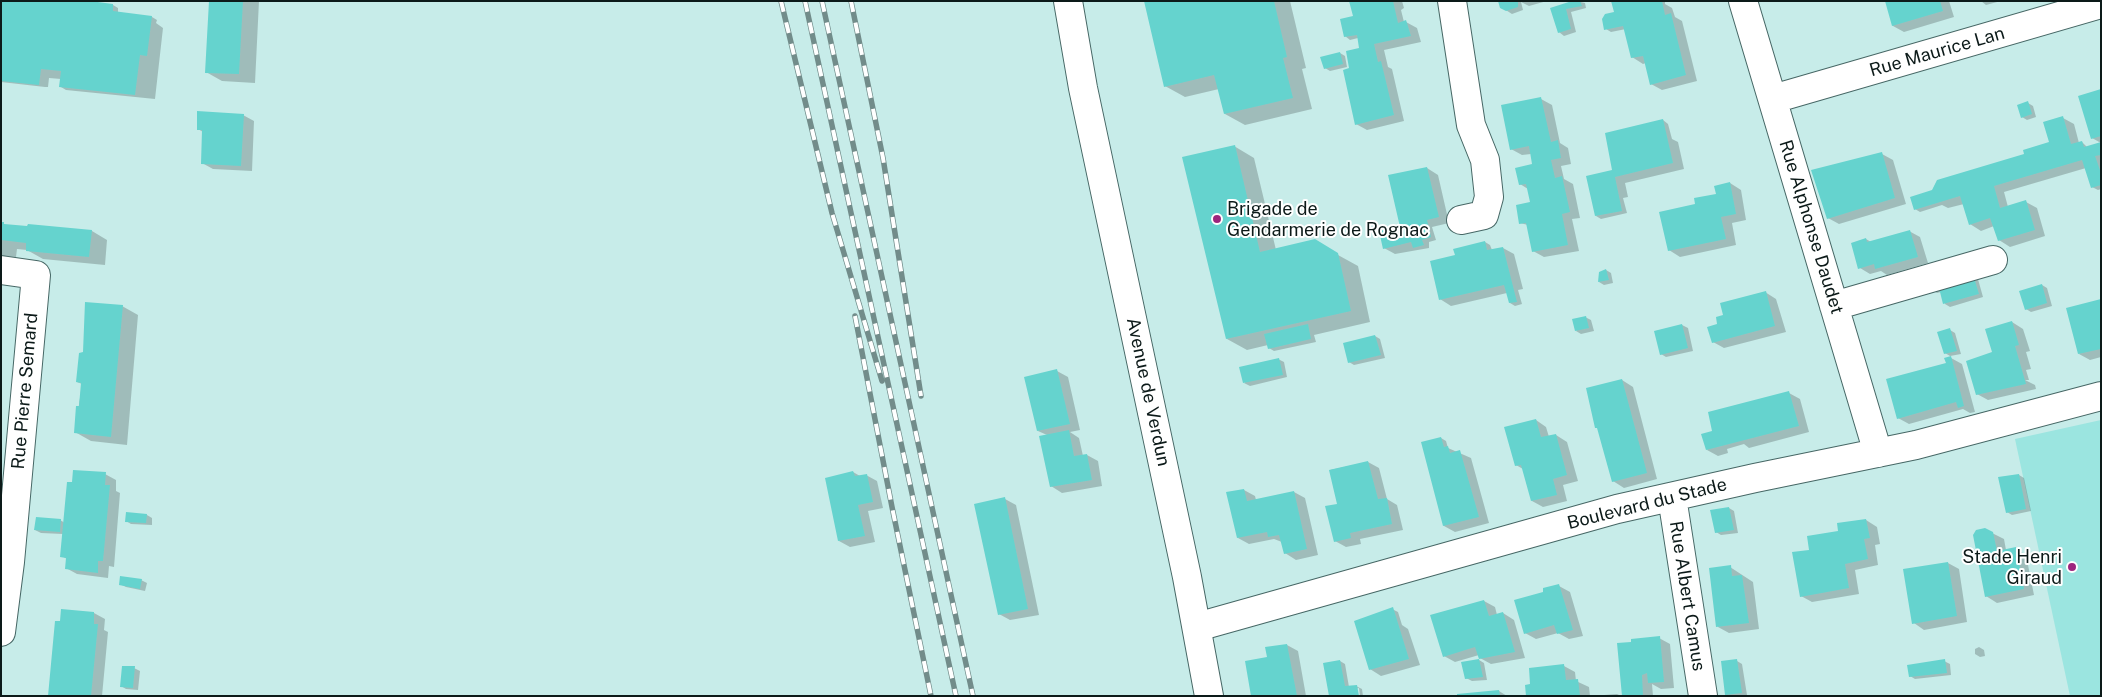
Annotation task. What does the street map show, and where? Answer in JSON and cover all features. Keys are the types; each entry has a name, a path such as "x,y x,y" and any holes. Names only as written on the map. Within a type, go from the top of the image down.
{"street":[{"path":"1059,1 1083,88"},
{"path":"1068,1 1083,88"},
{"path":"1452,1 1471,125 1485,160 1489,197 1484,215 1461,220"},
{"name":"Rue Alphonse Daudet","path":"1743,1 1878,453"},
{"name":"Rue Maurice Lan","path":"1773,99 2101,4"},
{"name":"Avenue de Verdun","path":"1083,88 1197,627 1209,696"},
{"path":"1834,306 1993,260"},
{"name":"Rue Pierre Semard","path":"1,270 36,275 10,562 1,632"},
{"name":"Boulevard du Stade","path":"1197,627 1616,509 1916,445 2101,396"},
{"name":"Rue Albert Camus","path":"1672,497 1703,696"}],"shaded area":[{"name":"Stade Henri Giraud","path":"2101,420 2101,696 2070,696 2015,439"}],"building":[{"path":"1,1 90,1 113,4 113,11 152,16 147,56 140,55 135,95 59,87 61,71 41,69 39,85 1,81"},
{"path":"209,1 243,1 239,74 205,73"},
{"path":"1144,1 1274,1 1287,57 1283,58 1293,98 1224,114 1214,75 1164,87"},
{"path":"1349,1 1393,1 1398,23 1406,20 1411,36 1374,44 1378,62 1381,61 1394,115 1355,125 1343,70 1349,68 1346,51 1359,48 1357,35 1344,37 1340,19 1353,16"},
{"path":"1498,1 1518,1 1518,7 1506,11 1500,8"},
{"path":"1572,1 1580,1 1582,6 1566,9 1571,29 1558,33 1550,8"},
{"path":"1611,1 1662,1 1665,15 1671,13 1686,75 1650,85 1643,56 1631,58 1623,26 1604,30 1602,19 1605,14 1614,12"},
{"path":"1885,1 1940,1 1943,11 1892,26"},
{"path":"1340,52 1343,64 1324,69 1320,57"},
{"path":"2101,89 2101,136 2091,139 2078,96"},
{"path":"1541,97 1551,142 1558,140 1561,158 1551,160 1555,178 1562,176 1570,212 1562,214 1568,245 1532,252 1526,223 1519,224 1516,205 1530,202 1526,184 1519,185 1515,168 1532,164 1529,146 1510,150 1501,105"},
{"path":"2028,101 2032,114 2021,118 2017,105"},
{"path":"197,111 244,114 241,166 201,164 202,130 197,130"},
{"path":"2063,116 2071,144 2082,141 2084,147 2101,142 2101,155 2095,156 2101,173 2101,185 2091,188 2082,160 1994,186 2000,208 2026,200 2035,230 1998,241 1990,218 1969,225 1960,196 1914,210 1910,197 1932,190 1937,180 2024,154 2023,150 2049,142 2043,122"},
{"path":"1663,119 1673,163 1615,177 1622,211 1595,216 1586,176 1612,170 1605,133"},
{"path":"1235,145 1260,252 1315,239 1338,253 1351,311 1226,339 1182,157"},
{"path":"1882,152 1895,198 1827,219 1811,170"},
{"path":"1427,167 1439,217 1427,220 1431,237 1422,240 1424,245 1413,248 1411,242 1383,249 1379,231 1400,227 1388,175"},
{"path":"1730,182 1736,214 1721,217 1726,239 1668,251 1659,212 1695,204 1694,198 1716,194 1714,186"},
{"path":"1,222 4,222 4,224 27,226 28,224 92,230 89,257 26,251 26,243 1,240"},
{"path":"1910,230 1918,257 1875,269 1874,264 1858,269 1851,243 1866,238 1867,242"},
{"path":"1485,241 1487,250 1503,247 1517,302 1509,303 1504,285 1439,300 1430,261 1455,255 1453,249"},
{"path":"1971,268 1979,294 1943,304 1939,288"},
{"path":"1606,269 1609,280 1598,282 1599,272"},
{"path":"2042,284 2047,303 2025,310 2019,291"},
{"path":"1766,291 1775,326 1712,343 1707,327 1717,324 1716,317 1723,315 1720,303"},
{"path":"2101,299 2101,349 2078,354 2066,308"},
{"path":"85,302 123,305 111,437 74,433 76,406 79,406 81,383 76,382 79,353 83,352"},
{"path":"1586,316 1589,328 1575,331 1572,319"},
{"path":"2012,321 2019,345 2015,346 2026,384 1976,395 1966,361 1992,352 1985,329"},
{"path":"1308,324 1311,339 1268,349 1264,334"},
{"path":"1682,324 1688,348 1660,355 1654,331"},
{"path":"1950,328 1957,351 1944,354 1937,332"},
{"path":"1375,335 1381,355 1348,363 1343,343"},
{"path":"1951,356 1964,406 1958,408 1956,402 1897,419 1886,379 1946,363 1944,358"},
{"path":"1279,358 1283,375 1243,383 1239,367"},
{"path":"1057,369 1070,424 1037,431 1024,377"},
{"path":"1622,379 1647,473 1612,482 1597,428 1595,428 1586,388"},
{"path":"1789,391 1799,426 1706,450 1701,434 1712,431 1708,412"},
{"path":"1536,419 1541,437 1556,434 1567,475 1553,479 1557,495 1531,501 1521,465 1515,466 1504,427"},
{"path":"1069,430 1074,456 1087,454 1092,480 1050,487 1039,436"},
{"path":"1441,437 1444,447 1448,446 1450,453 1460,450 1479,517 1443,526 1421,442"},
{"path":"1368,461 1378,499 1387,498 1392,524 1350,533 1351,538 1334,542 1325,506 1337,504 1329,470"},
{"path":"73,470 106,472 105,485 110,485 103,561 98,561 98,573 65,569 66,558 60,557 67,482 72,482"},
{"path":"853,471 855,476 867,474 873,502 858,505 865,536 838,541 825,478"},
{"path":"2019,474 2026,509 2006,513 1998,477"},
{"path":"1244,489 1247,501 1294,491 1307,549 1284,554 1279,535 1268,537 1267,532 1237,538 1226,492"},
{"path":"1005,497 1028,609 998,615 974,504"},
{"path":"1729,507 1734,530 1715,533 1710,510"},
{"path":"126,512 147,514 146,523 125,522"},
{"path":"36,517 61,519 60,532 34,530"},
{"path":"1866,519 1870,538 1864,539 1868,559 1845,564 1849,588 1800,597 1792,552 1809,550 1807,536 1838,531 1837,523"},
{"path":"1985,528 1993,532 1997,551 2016,547 2024,589 1985,597 1973,535 1976,530"},
{"path":"1948,562 1957,616 1912,624 1903,569"},
{"path":"1731,565 1732,576 1742,575 1749,623 1716,627 1709,568"},
{"path":"120,576 142,579 140,589 119,585"},
{"path":"1559,584 1573,630 1557,634 1554,625 1524,634 1514,600 1543,592 1543,588"},
{"path":"1484,600 1489,616 1503,612 1515,652 1479,659 1475,647 1443,657 1430,615"},
{"path":"1393,607 1409,659 1369,670 1354,621"},
{"path":"61,609 94,612 94,624 98,624 91,696 48,696 55,621 60,621"},
{"path":"1660,636 1664,682 1648,683 1647,673 1642,675 1643,696 1622,696 1617,643 1631,642 1631,639"},
{"path":"1287,644 1297,696 1251,696 1245,661 1267,657 1265,647"},
{"path":"1479,659 1483,677 1465,679 1461,662"},
{"path":"1737,659 1742,693 1725,695 1721,661"},
{"path":"1945,659 1947,673 1909,677 1907,665"},
{"path":"1340,660 1345,686 1357,685 1359,696 1329,696 1323,663"},
{"path":"1564,664 1566,680 1578,679 1580,696 1526,696 1525,685 1530,684 1529,668"},
{"path":"122,666 135,666 133,688 120,687"},
{"path":"1499,690 1500,696 1457,696 1457,694"}],"railway":[{"path":"781,1 832,213 882,381"},
{"path":"805,1 956,696"},
{"path":"822,1 973,696"},
{"path":"851,1 883,158 921,396"},
{"path":"855,316 931,696"}],"place":[{"name":"Brigade de Gendarmerie de Rognac","path":"1217,219"},
{"name":"Stade Henri Giraud","path":"2072,567"}]}
